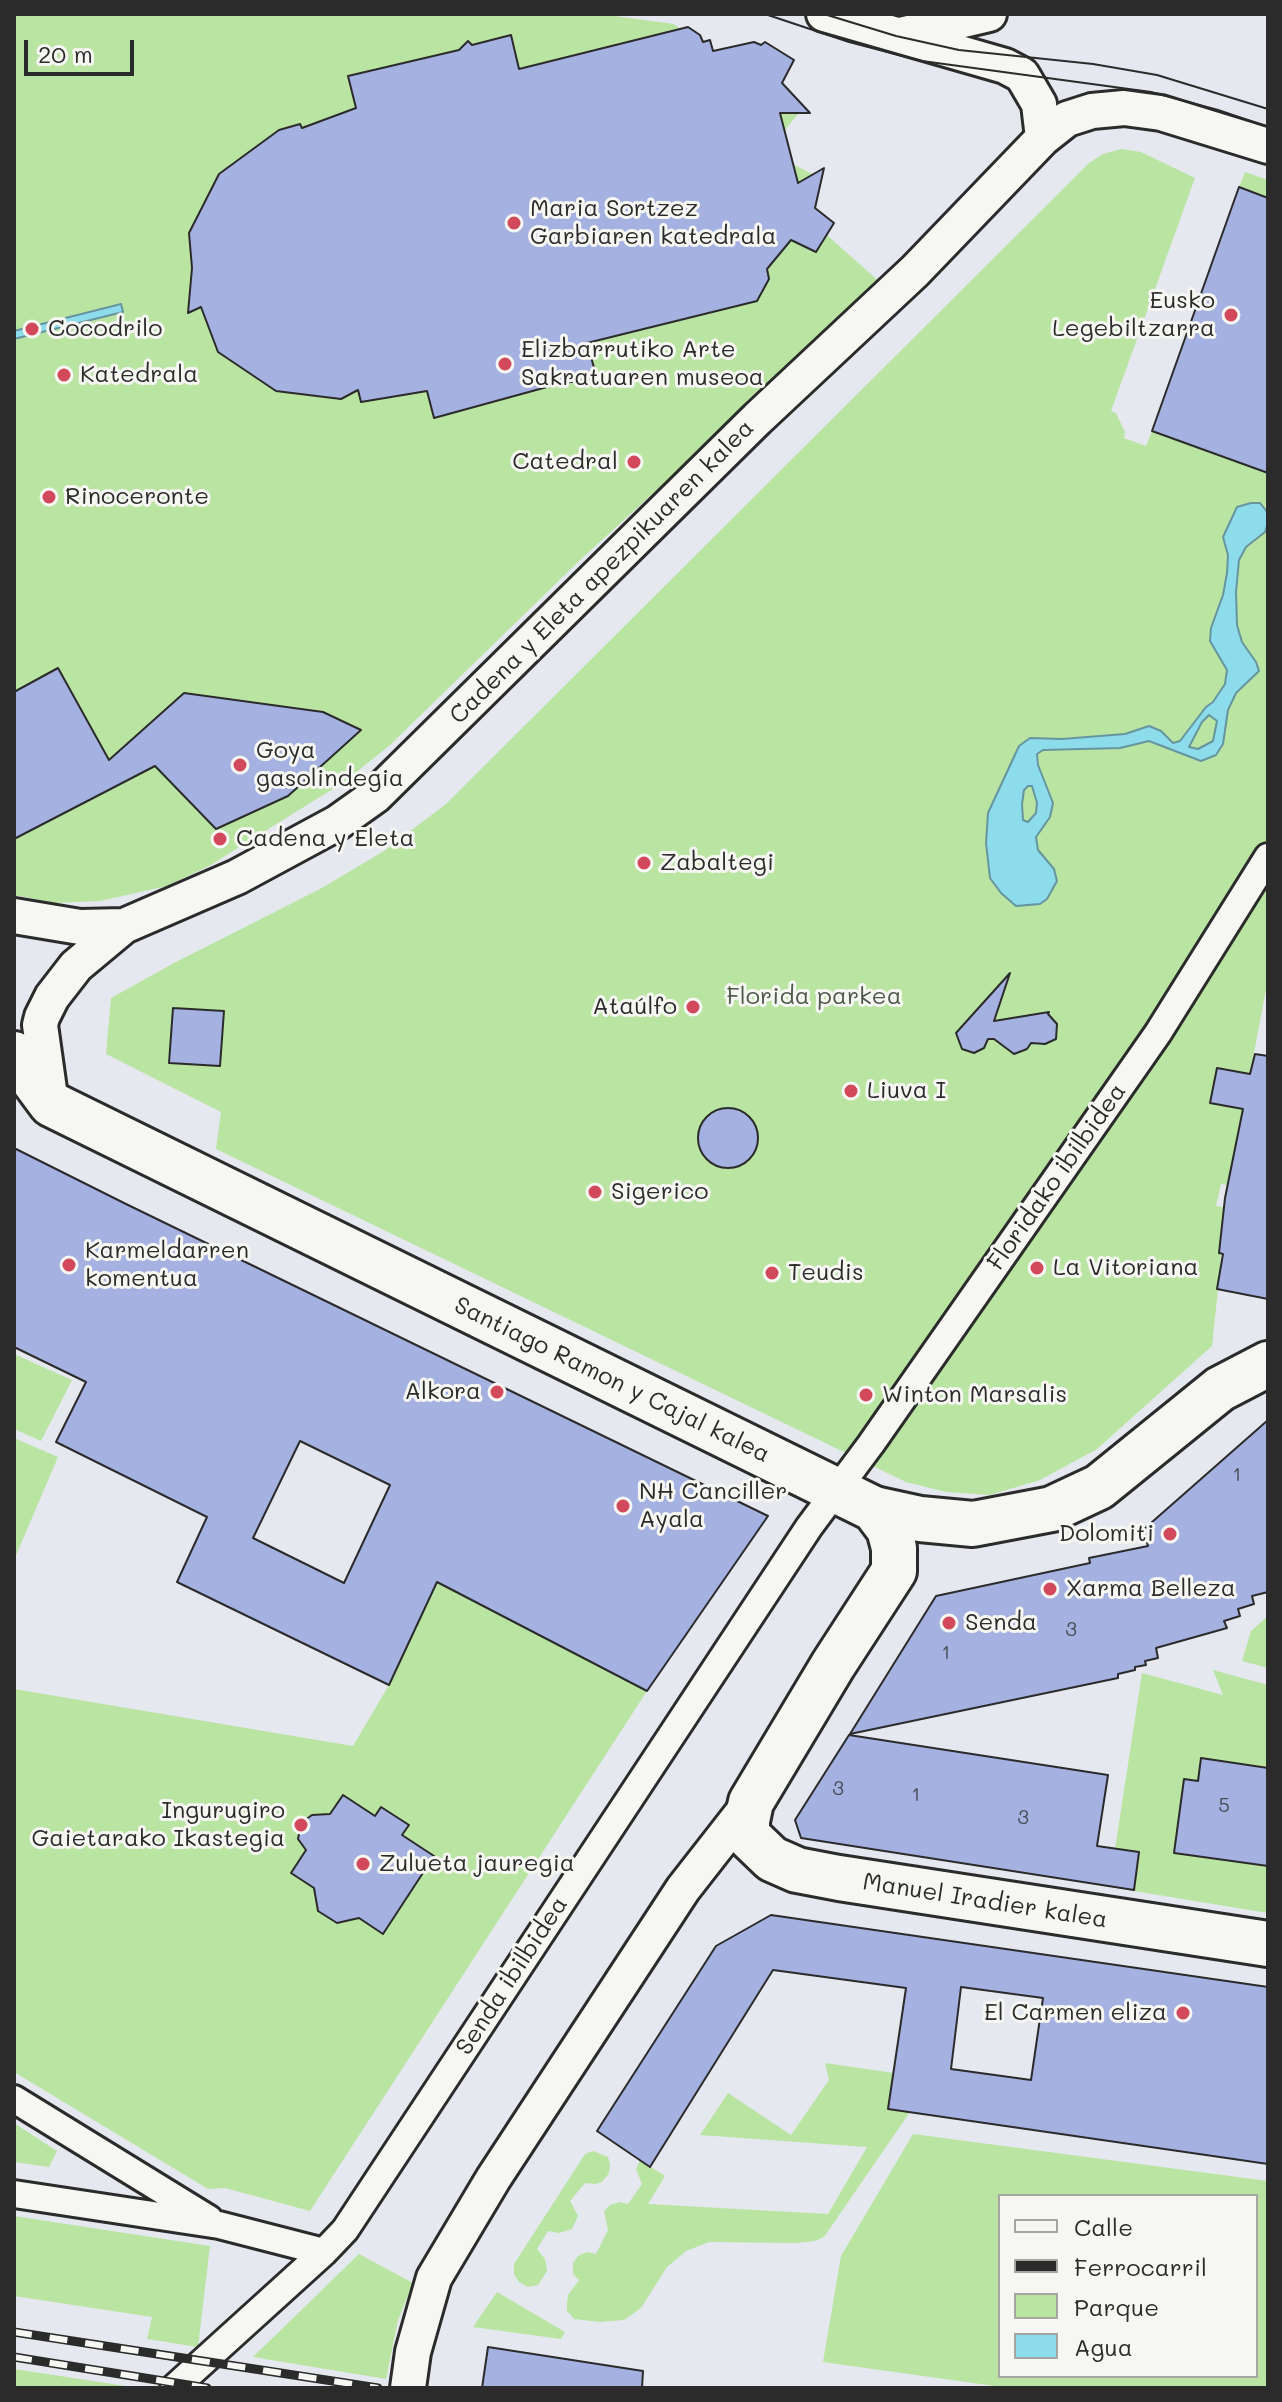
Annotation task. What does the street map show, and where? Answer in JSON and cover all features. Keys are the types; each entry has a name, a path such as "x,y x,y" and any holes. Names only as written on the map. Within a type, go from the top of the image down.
{"main road":[{"name":"Santiago Ramon y Cajal kalea","path":"14,1054 33,1097 856,1500 920,1519 973,1524 1052,1509 1099,1487 1220,1389 1268,1364"},
{"path":"856,1500 889,1529 894,1548 894,1571"},
{"path":"751,1802 894,1571 933,1540 973,1524"},
{"name":"Manuel Iradier kalea","path":"751,1802 747,1835 772,1859 797,1870 1268,1944"}],"street":[{"path":"824,14 1005,66 1022,75 1055,129 1092,111 1124,108 1161,113 1268,146"},
{"path":"896,36 989,14"},
{"name":"Cadena y Eleta apezpikuaren kalea","path":"33,1097 42,1017 52,997 76,966 124,926 237,877 337,823 375,796 757,419 915,271 1055,129"},
{"name":"Floridako ibilbidea","path":"856,1500 1268,857"},
{"name":"Cadena y Eleta apezpikuaren kalea","path":"14,916 80,927 124,926"},
{"name":"Senda ibilbidea","path":"174,2388 345,2230 809,1527 856,1500"},
{"path":"408,2388 413,2352 434,2278 493,2179 675,1902 751,1802"},
{"path":"14,2099 219,2225"},
{"path":"14,2194 219,2225 324,2252"}],"green space":[{"path":"14,14 600,14 674,24 680,29 688,27 693,30 695,38 701,37 703,42 710,40 713,51 754,42 777,48 793,61 778,79 794,100 804,107 784,131 793,164 816,173 811,213 833,222 828,236 882,284 579,561 390,745 344,782 209,866 167,886 100,901 55,903 14,895"},
{"name":"Florida parkea","path":"1121,149 1141,152 1195,178 1111,411 1116,413 1125,432 1124,438 1146,446 1152,431 1268,473 1268,979 1250,1074 1224,1070 1211,1098 1214,1104 1243,1109 1268,1192 1221,1184 1216,1206 1223,1207 1220,1271 1212,1346 1097,1449 1040,1480 990,1495 946,1492 906,1482 216,1149 221,1112 106,1054 111,998 320,889 384,851 446,804 1089,163 1103,154"},
{"path":"1245,172 1268,180 1268,198 1239,187"},
{"path":"14,1354 72,1380 41,1441 14,1429"},
{"path":"14,1438 58,1457 14,1560"},
{"path":"437,1582 647,1691 310,2211 225,2188 208,2189 14,2072 14,1689 353,1746 389,1685"},
{"path":"1268,1616 1268,1668 1242,1661 1251,1631"},
{"path":"1213,1670 1268,1685 1268,1913 1134,1891 1139,1852 1115,1849 1142,1673 1223,1695"},
{"path":"825,2063 894,2073 889,2109 910,2112 824,2237 796,2243 709,2242 686,2251 667,2267 641,2308 624,2320 600,2322 574,2319 567,2311 568,2295 579,2280 573,2274 573,2263 578,2256 587,2252 596,2254 608,2230 604,2211 620,2202 628,2204 642,2184 636,2169 640,2160 665,2176 648,2204 828,2214 867,2147 700,2135 728,2093 791,2135 829,2080"},
{"path":"14,2123 57,2151 49,2167 14,2162"},
{"path":"913,2134 1268,2181 1268,2388 1009,2388 823,2362 841,2256"},
{"path":"593,2151 608,2157 609,2173 602,2182 585,2183 570,2201 578,2216 572,2229 559,2233 548,2231 537,2249 545,2259 547,2271 538,2285 528,2287 519,2282 514,2274 514,2264 585,2154"},
{"path":"14,2216 210,2246 198,2347 147,2339 152,2317 14,2296"},
{"path":"359,2254 413,2283 398,2320 386,2379 253,2357"},
{"path":"497,2292 565,2332 561,2339 473,2327"},
{"path":"14,2369 139,2388 14,2388"}],"water":[{"path":"121,304 123,312 14,339 14,331"},
{"path":"1260,503 1268,513 1268,523 1265,532 1246,547 1239,560 1237,625 1242,642 1259,671 1236,693 1228,710 1223,744 1216,755 1201,761 1149,741 1120,748 1043,750 1037,754 1038,765 1053,803 1050,817 1036,837 1038,850 1054,869 1057,881 1047,899 1040,904 1016,906 990,878 986,843 988,813 1019,746 1030,738 1125,734 1149,726 1161,731 1173,743 1180,741 1225,684 1227,670 1210,641 1227,573 1228,555 1223,537 1237,507","holes":["1209,715 1217,721 1213,741 1198,749 1189,747","1032,786 1037,803 1036,813 1028,822 1023,820 1022,804 1024,790"]}],"building":[{"name":"Maria Sortzez Garbiaren katedrala","path":"688,27 700,35 703,42 710,40 713,51 765,42 794,60 782,83 810,113 780,113 798,183 824,168 815,208 834,223 816,252 791,240 767,269 769,279 757,301 587,343 597,378 558,384 434,418 427,391 361,402 358,390 341,399 276,391 218,352 201,307 188,313 192,268 189,233 219,174 279,130 300,124 302,128 356,108 348,76 459,50 468,41 472,45 511,35 519,69"},
{"name":"Eusko Legebiltzarra","path":"1239,187 1268,198 1268,473 1152,431"},
{"path":"58,668 109,760 184,693 323,712 361,730 288,796 216,829 155,766 14,839 14,692"},
{"path":"1010,973 994,1021 1049,1012 1057,1024 1056,1039 1045,1044 1031,1043 1027,1049 1014,1054 994,1039 988,1039 984,1048 974,1053 962,1049 956,1033"},
{"path":"173,1008 224,1011 220,1066 169,1063"},
{"path":"1255,1054 1268,1056 1268,1299 1217,1289 1223,1254 1219,1253 1225,1198 1243,1109 1210,1103 1217,1068 1250,1074"},
{"path":"728,1108 739,1110 749,1117 756,1127 756,1149 749,1159 739,1166 728,1168 717,1166 707,1159 700,1149 698,1138 700,1127 707,1117 717,1110"},
{"path":"14,1148 768,1516 647,1691 437,1582 389,1685 177,1582 207,1517 56,1442 86,1382 14,1347","holes":["300,1441 390,1485 344,1583 253,1538"]},
{"path":"1268,1420 1268,1592 1252,1596 1254,1604 1238,1609 1240,1616 1224,1621 1227,1628 1156,1648 1158,1658 1145,1661 1146,1665 1135,1667 1135,1670 1118,1674 1118,1678 850,1734 936,1596 1090,1563 1089,1558 1148,1546 1143,1530"},
{"path":"849,1735 1108,1775 1097,1846 1139,1852 1134,1890 801,1838 795,1820"},
{"path":"1201,1758 1268,1768 1268,1866 1174,1853 1184,1779 1198,1781"},
{"name":"Zulueta jauregia","path":"343,1795 375,1816 381,1807 409,1825 402,1835 434,1856 383,1934 359,1918 337,1923 318,1911 314,1888 291,1873 306,1850 298,1839 301,1823 312,1815 330,1814"},
{"path":"771,1915 1268,1987 1268,2164 888,2109 906,1988 773,1970 650,2167 597,2131 716,1946","holes":["961,1987 1043,1998 1031,2080 951,2069"]},
{"path":"488,2347 643,2371 642,2388 482,2388"}],"tram line":[{"path":"765,14 849,42 922,61 1151,92 1268,127"},
{"path":"824,14 896,36 959,50 1093,64 1157,75 1268,109"}],"railway":[{"path":"14,2332 378,2388"},
{"path":"14,2357 207,2388"}],"place":[{"name":"Maria Sortzez Garbiaren katedrala","path":"514,223"},
{"name":"Eusko Legebiltzarra","path":"1231,315"},
{"name":"Cocodrilo","path":"32,329"},
{"name":"Elizbarrutiko Arte Sakratuaren museoa","path":"505,364"},
{"name":"Katedrala","path":"64,375"},
{"name":"Catedral","path":"634,462"},
{"name":"Rinoceronte","path":"49,497"},
{"name":"Goya gasolindegia","path":"240,765"},
{"name":"Cadena y Eleta","path":"220,839"},
{"name":"Zabaltegi","path":"644,863"},
{"name":"Ataúlfo","path":"693,1007"},
{"name":"Liuva I","path":"851,1091"},
{"name":"Sigerico","path":"595,1192"},
{"name":"Karmeldarren komentua","path":"69,1265"},
{"name":"La Vitoriana","path":"1037,1268"},
{"name":"Teudis","path":"772,1273"},
{"name":"Alkora","path":"497,1392"},
{"name":"Winton Marsalis","path":"866,1395"},
{"name":"NH Canciller Ayala","path":"623,1506"},
{"name":"Dolomiti","path":"1170,1534"},
{"name":"Xarma Belleza","path":"1050,1589"},
{"name":"Senda","path":"949,1623"},
{"name":"Ingurugiro Gaietarako Ikastegia","path":"301,1825"},
{"name":"Zulueta jauregia","path":"363,1864"},
{"name":"El Carmen eliza","path":"1183,2013"}]}
